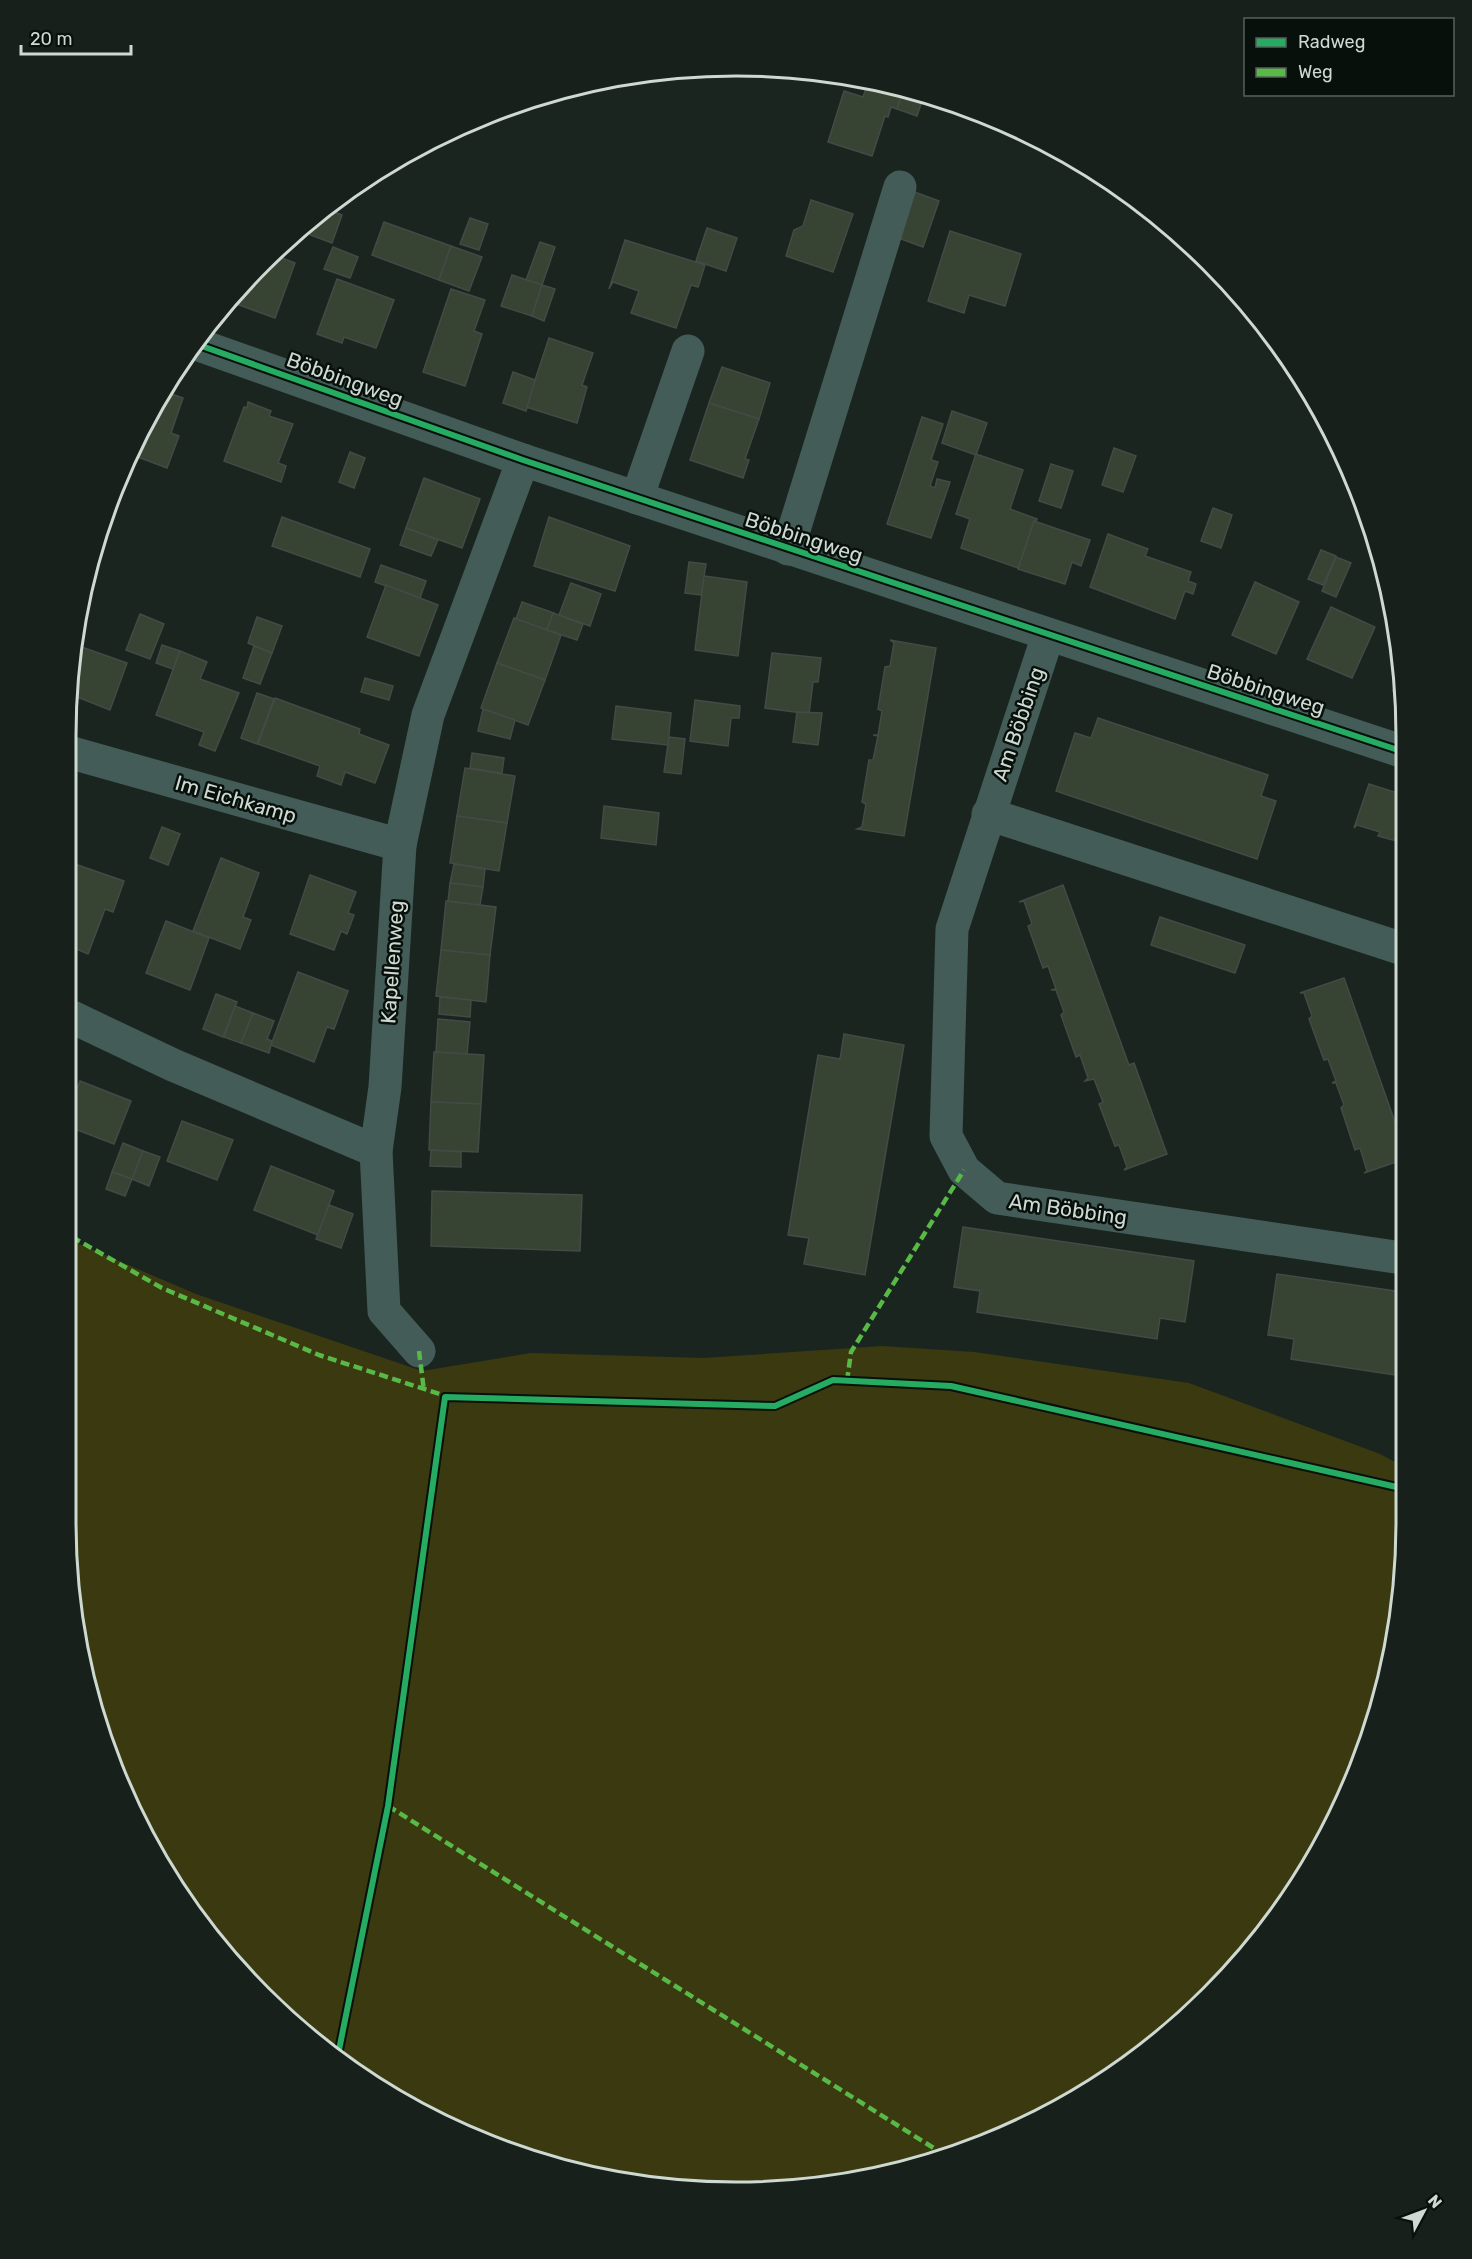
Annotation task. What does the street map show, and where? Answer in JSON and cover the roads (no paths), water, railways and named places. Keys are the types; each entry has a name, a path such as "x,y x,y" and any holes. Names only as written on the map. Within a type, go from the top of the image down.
{"street":[{"path":"788,549 900,187"},
{"name":"Böbbingweg","path":"204,347 523,460 1396,749"},
{"path":"637,498 688,351"},
{"name":"Kapellenweg","path":"419,1351 384,1311 376,1151 385,1087 400,845 428,715 523,460"},
{"name":"Am Böbbing","path":"1047,635 952,929 946,1136 964,1170 997,1198 1396,1257"},
{"name":"Im Eichkamp","path":"76,754 400,845"},
{"path":"988,814 1396,947"},
{"path":"76,1019 173,1065 376,1151"}]}
